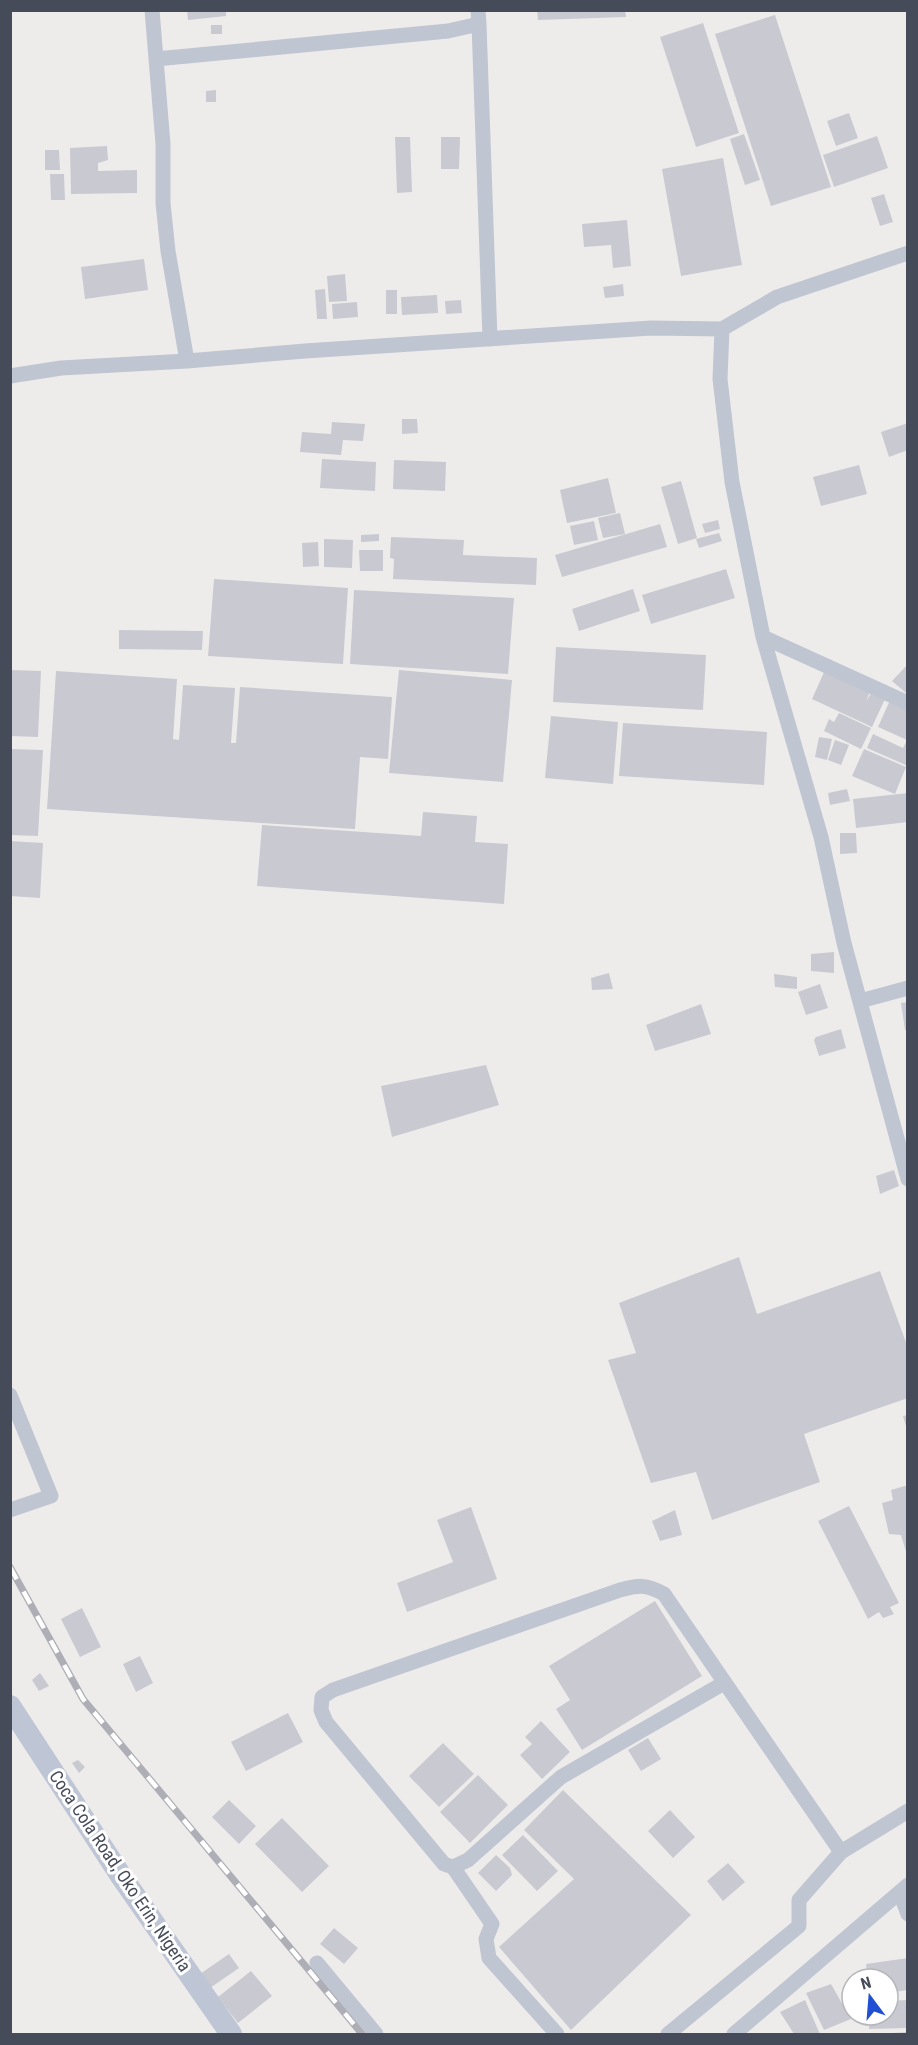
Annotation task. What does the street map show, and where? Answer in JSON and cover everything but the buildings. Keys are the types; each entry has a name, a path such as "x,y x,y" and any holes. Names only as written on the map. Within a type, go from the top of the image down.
{"street":[{"path":"152,10 163,144 163,203 168,251 187,361"},
{"path":"156,59 448,31 478,17 490,339"},
{"path":"10,376 61,368 651,328 722,329 777,297 908,253"},
{"path":"722,329 720,380 732,482 763,638 820,837 844,943 908,1179"},
{"path":"763,638 908,703"},
{"path":"860,1001 908,988"},
{"path":"10,1395 15,1414 51,1496 10,1510"},
{"path":"557,2034 489,1958 486,1939 492,1924 453,1867 444,1864 326,1722 321,1710 322,1697 344,1686 620,1590 639,1585 653,1588 664,1594 841,1852"},
{"path":"453,1867 468,1860 561,1777 724,1683"},
{"name":"Coca Cola Road, Oko Erin, Nigeria","path":"10,1707 121,1876 231,2034"},
{"path":"668,2034 799,1926 799,1900 841,1852 908,1811"},
{"path":"904,1889 908,1914"},
{"path":"734,2034 904,1889"},
{"path":"317,1963 376,2034"}],"railway":[{"path":"10,1567 83,1699 362,2034"}]}
